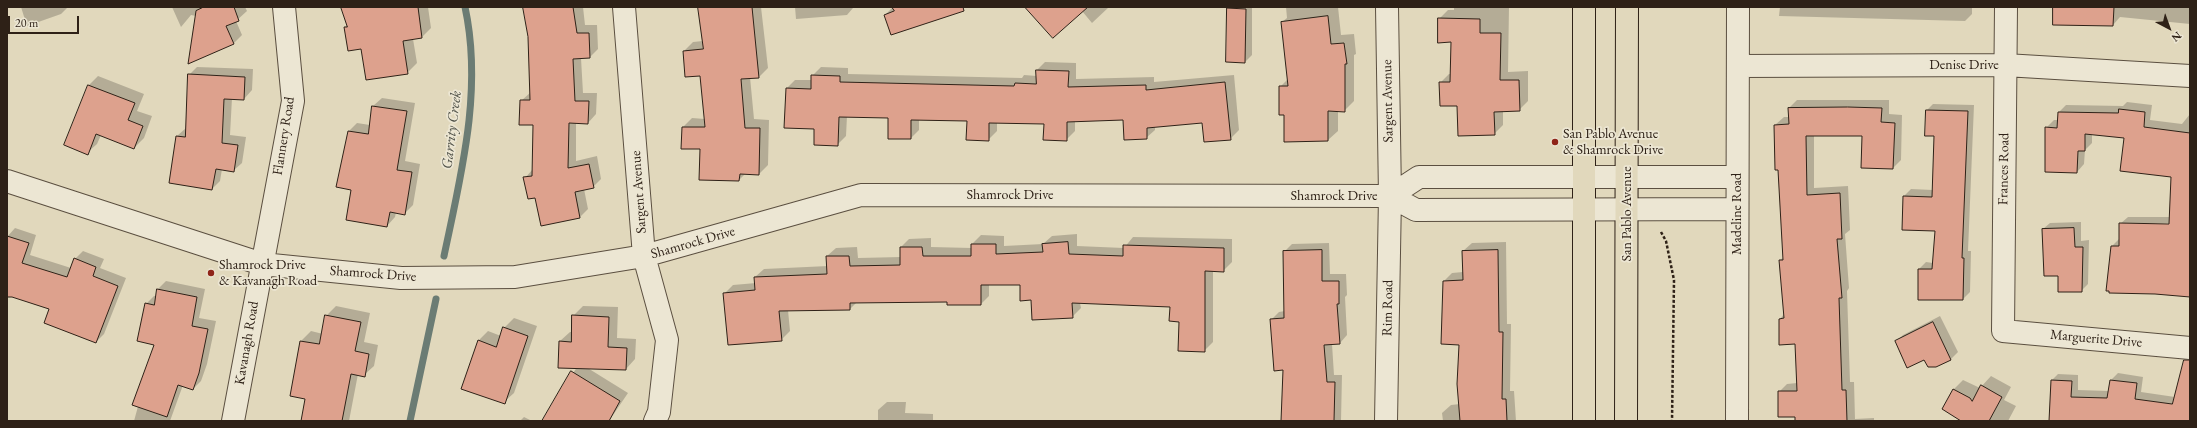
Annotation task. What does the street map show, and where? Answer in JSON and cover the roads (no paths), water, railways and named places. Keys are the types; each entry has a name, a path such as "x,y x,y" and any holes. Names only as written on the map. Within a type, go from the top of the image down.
{"main road":[{"path":"1584,7 1584,421"},
{"name":"San Pablo Avenue","path":"1626,421 1628,177 1627,7"}],"street":[{"name":"Flannery Road","path":"262,264 293,100 284,7"},
{"name":"Sargent Avenue","path":"624,7 644,256 667,340 659,412 655,421"},
{"name":"Sargent Avenue","path":"1387,7 1390,196"},
{"name":"Madeline Road","path":"1737,421 1738,7"},
{"name":"Frances Road","path":"2003,330 2006,7"},
{"name":"Denise Drive","path":"1738,66 2006,65 2190,76"},
{"name":"Shamrock Drive","path":"1390,196 1419,177 1737,177"},
{"name":"Shamrock Drive","path":"7,182 262,264 401,278 515,277 644,256 861,195 1390,196 1416,210 1737,210"},
{"name":"Rim Road","path":"1386,421 1390,196"},
{"name":"Kavanagh Road","path":"233,421 262,264"},
{"name":"Marguerite Drive","path":"2003,330 2190,348"}],"waterway":[{"name":"Garrity Creek","path":"444,256 463,164 471,101 472,70 470,38 465,7"},
{"name":"Garrity Creek","path":"410,421 436,299"}],"place":[{"name":"San Pablo Avenue & Shamrock Drive","path":"1555,142"},
{"name":"Shamrock Drive & Kavanagh Road","path":"211,273"}]}
